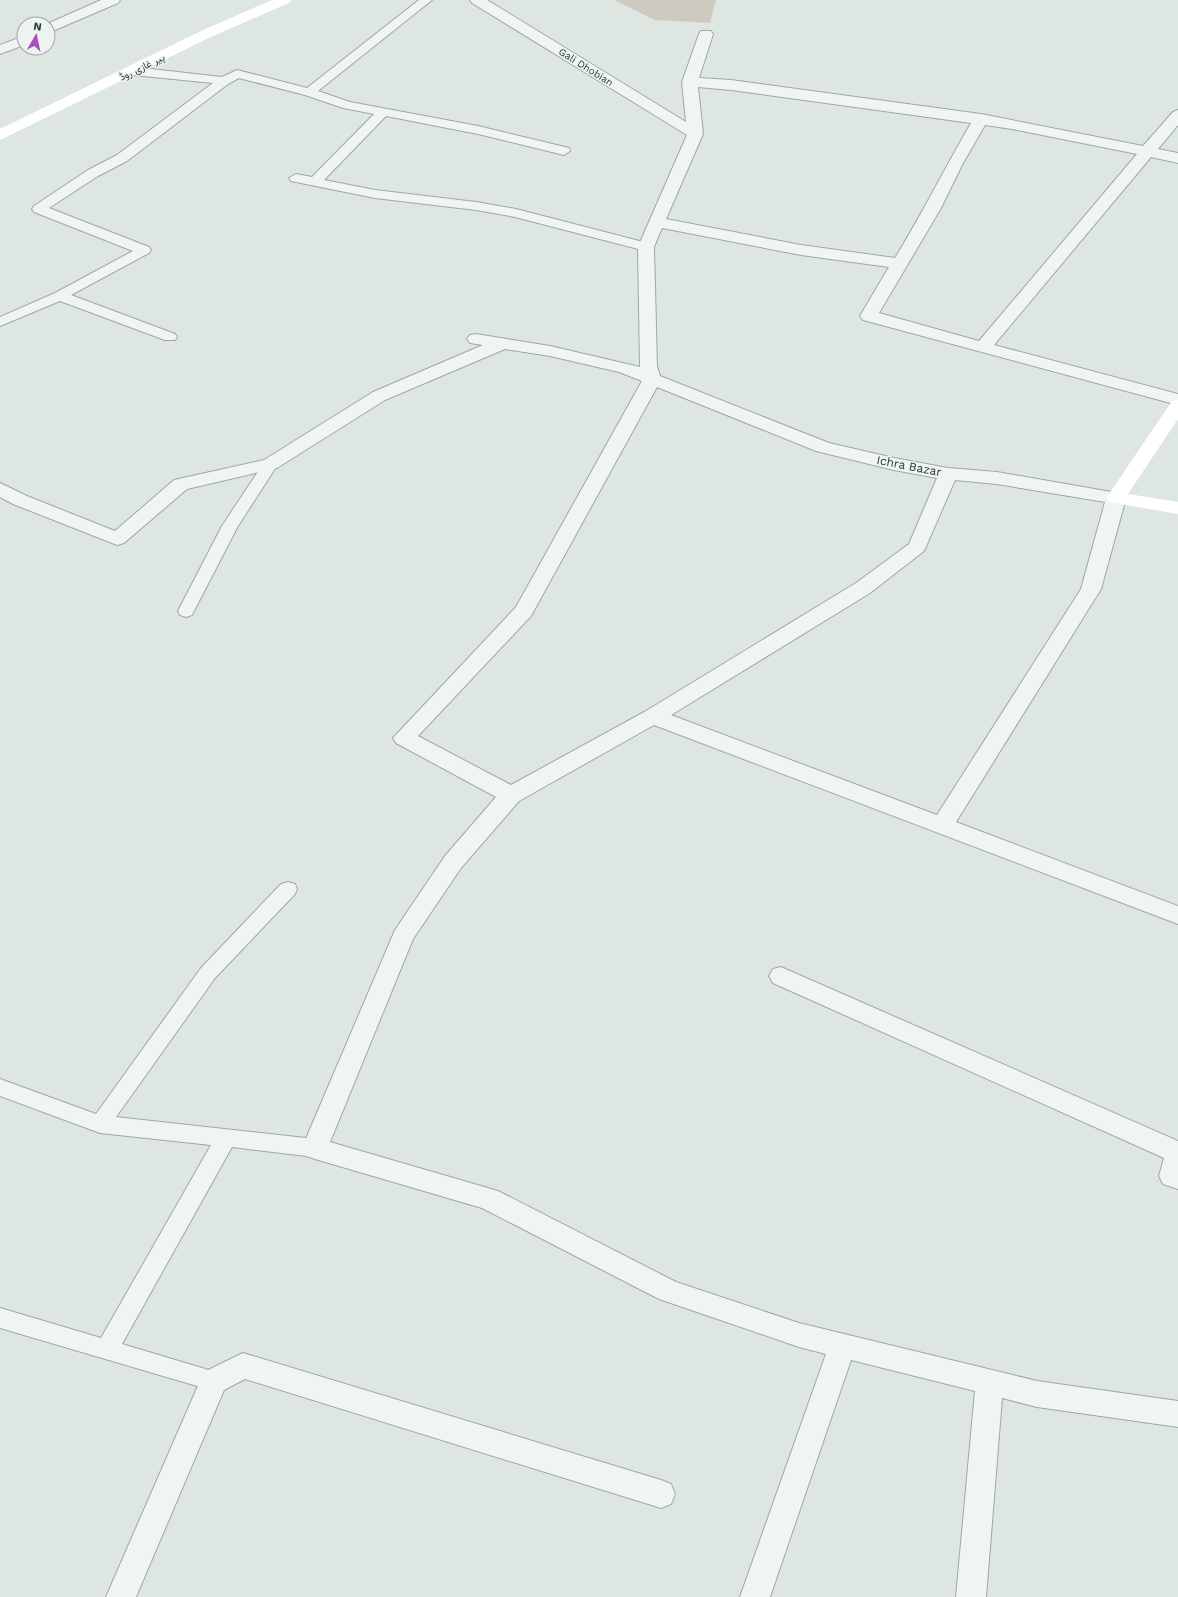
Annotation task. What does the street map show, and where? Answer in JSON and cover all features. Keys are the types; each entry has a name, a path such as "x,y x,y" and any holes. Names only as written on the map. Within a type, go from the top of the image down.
{"street":[{"path":"56,25 113,0"},
{"name":"پیر غازی روڈ","path":"0,135 208,34 284,0"},
{"name":"Gali Dhobian","path":"477,0 695,134"},
{"path":"511,795 404,738 524,611 652,379 648,366 646,247 695,134 690,82 706,34"},
{"path":"0,50 16,43"},
{"path":"690,82 731,85 981,119 1178,158"},
{"path":"983,347 1178,115"},
{"path":"981,119 954,165 933,208 869,316 1178,400"},
{"path":"657,222 801,250 901,264"},
{"name":"Ichra Bazar","path":"476,339 550,351 625,368 823,447 894,464 948,474 997,478 1178,508"},
{"path":"0,489 20,500 118,539 181,484 270,464 379,396 504,343"},
{"path":"942,826 1091,589 1116,498 1178,405"},
{"path":"948,474 917,547 863,588 653,716 511,795 453,862 403,936 315,1148 489,1199 668,1291 799,1335 1037,1394 1178,1414"},
{"path":"653,716 1178,915"},
{"path":"781,976 1178,1153 1172,1176 1178,1178"},
{"path":"755,1597 842,1346"},
{"path":"121,1597 214,1381 242,1366 660,1494"},
{"path":"971,1597 990,1382"}],"lane":[{"path":"309,92 426,0"},
{"path":"133,71 224,81"},
{"path":"0,322 60,296 144,250 112,239 39,209 93,173 122,158 224,81 237,74 309,92 347,105 478,130 564,151"},
{"path":"315,182 382,112"},
{"path":"296,178 375,194 476,206 516,213 646,247"},
{"path":"60,296 170,337"},
{"path":"186,611 230,526 270,464"},
{"path":"100,1124 208,973 288,889"},
{"path":"0,1087 100,1124 315,1148"},
{"path":"107,1349 226,1138"},
{"path":"0,1318 214,1381"}],"shaded area":[{"path":"614,0 716,0 710,23 655,20"}]}
